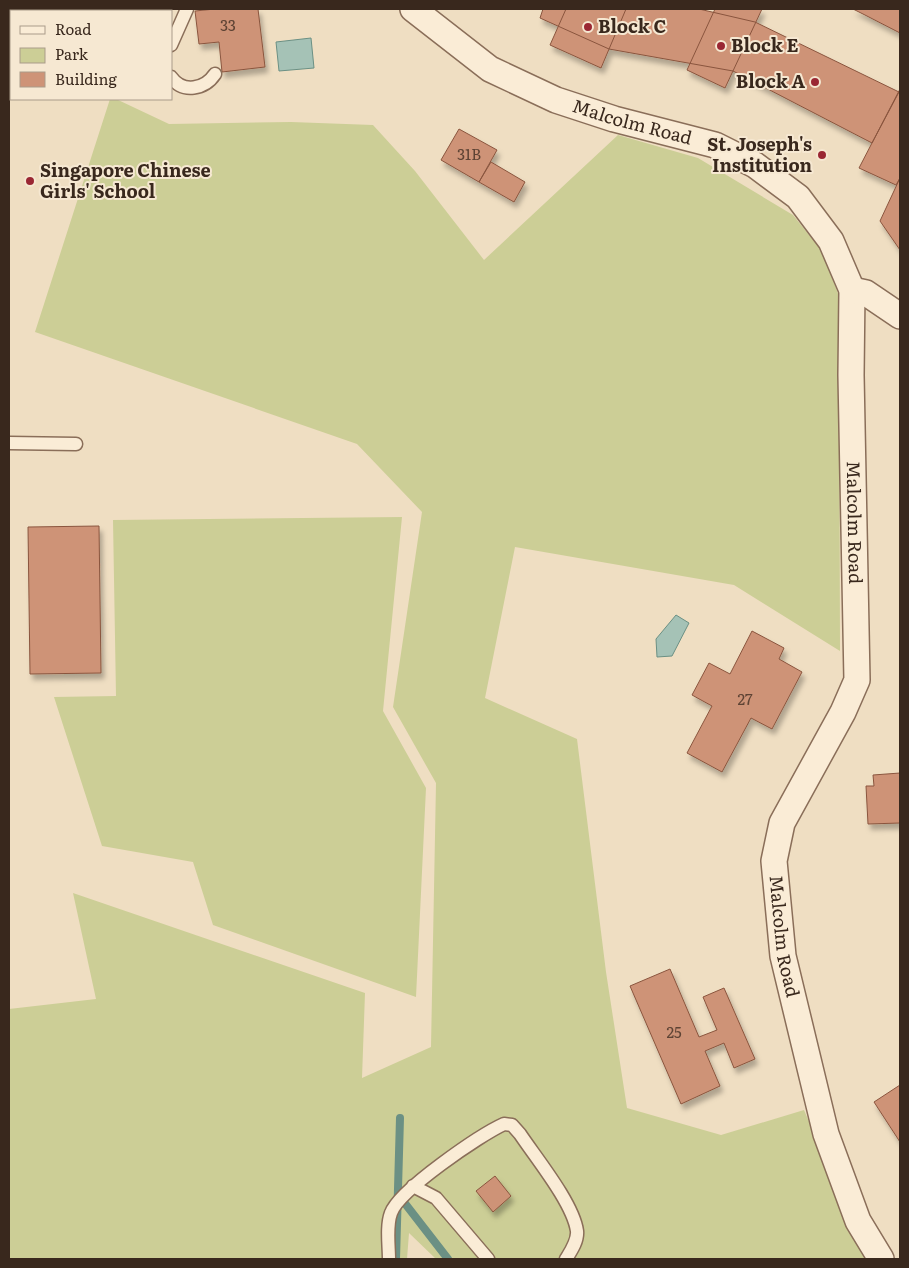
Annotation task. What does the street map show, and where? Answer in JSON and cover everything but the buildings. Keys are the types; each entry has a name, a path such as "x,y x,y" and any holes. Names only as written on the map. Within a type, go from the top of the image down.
{"street":[{"name":"Malcolm Road","path":"413,9 490,69 556,100 614,119 716,144 755,165 798,198 831,241 852,290 851,376 857,680 843,712 782,823 774,861 783,956 826,1134 858,1220 881,1259"},
{"path":"852,290 866,293 900,316"}],"lane":[{"path":"172,43 187,9"},
{"path":"172,78 187,87 201,87 210,81 215,74"},
{"path":"9,443 76,444"},
{"path":"389,1259 391,1213 412,1187 495,1128 504,1124 512,1125 520,1134 568,1206 577,1232 574,1247 566,1259"},
{"path":"412,1187 436,1198 488,1259"}],"green space":[{"path":"110,100 118,100 169,124 291,122 373,125 415,171 484,260 618,135 698,158 793,215 822,251 839,296 840,651 734,585 515,547 485,698 577,739 606,972 627,1108 721,1135 804,1110 868,1259 436,1259 409,1233 407,1259 9,1259 9,1009 96,999 73,893 365,993 362,1078 431,1047 436,783 393,707 422,512 357,444 35,332"},
{"path":"402,517 383,711 426,788 416,997 213,925 193,862 102,846 54,697 116,696 113,520"}],"shaded area":[{"path":"311,38 314,68 279,71 276,42"},
{"path":"676,615 689,623 672,656 657,657 656,639"}],"waterway":[{"path":"396,1259 400,1118"},
{"path":"400,1197 448,1259"}],"place":[{"name":"Block C","path":"588,27"},
{"name":"Block E","path":"721,46"},
{"name":"Block A","path":"815,82"},
{"name":"St. Joseph's Institution","path":"822,155"},
{"name":"Singapore Chinese Girls' School","path":"30,181"}]}
